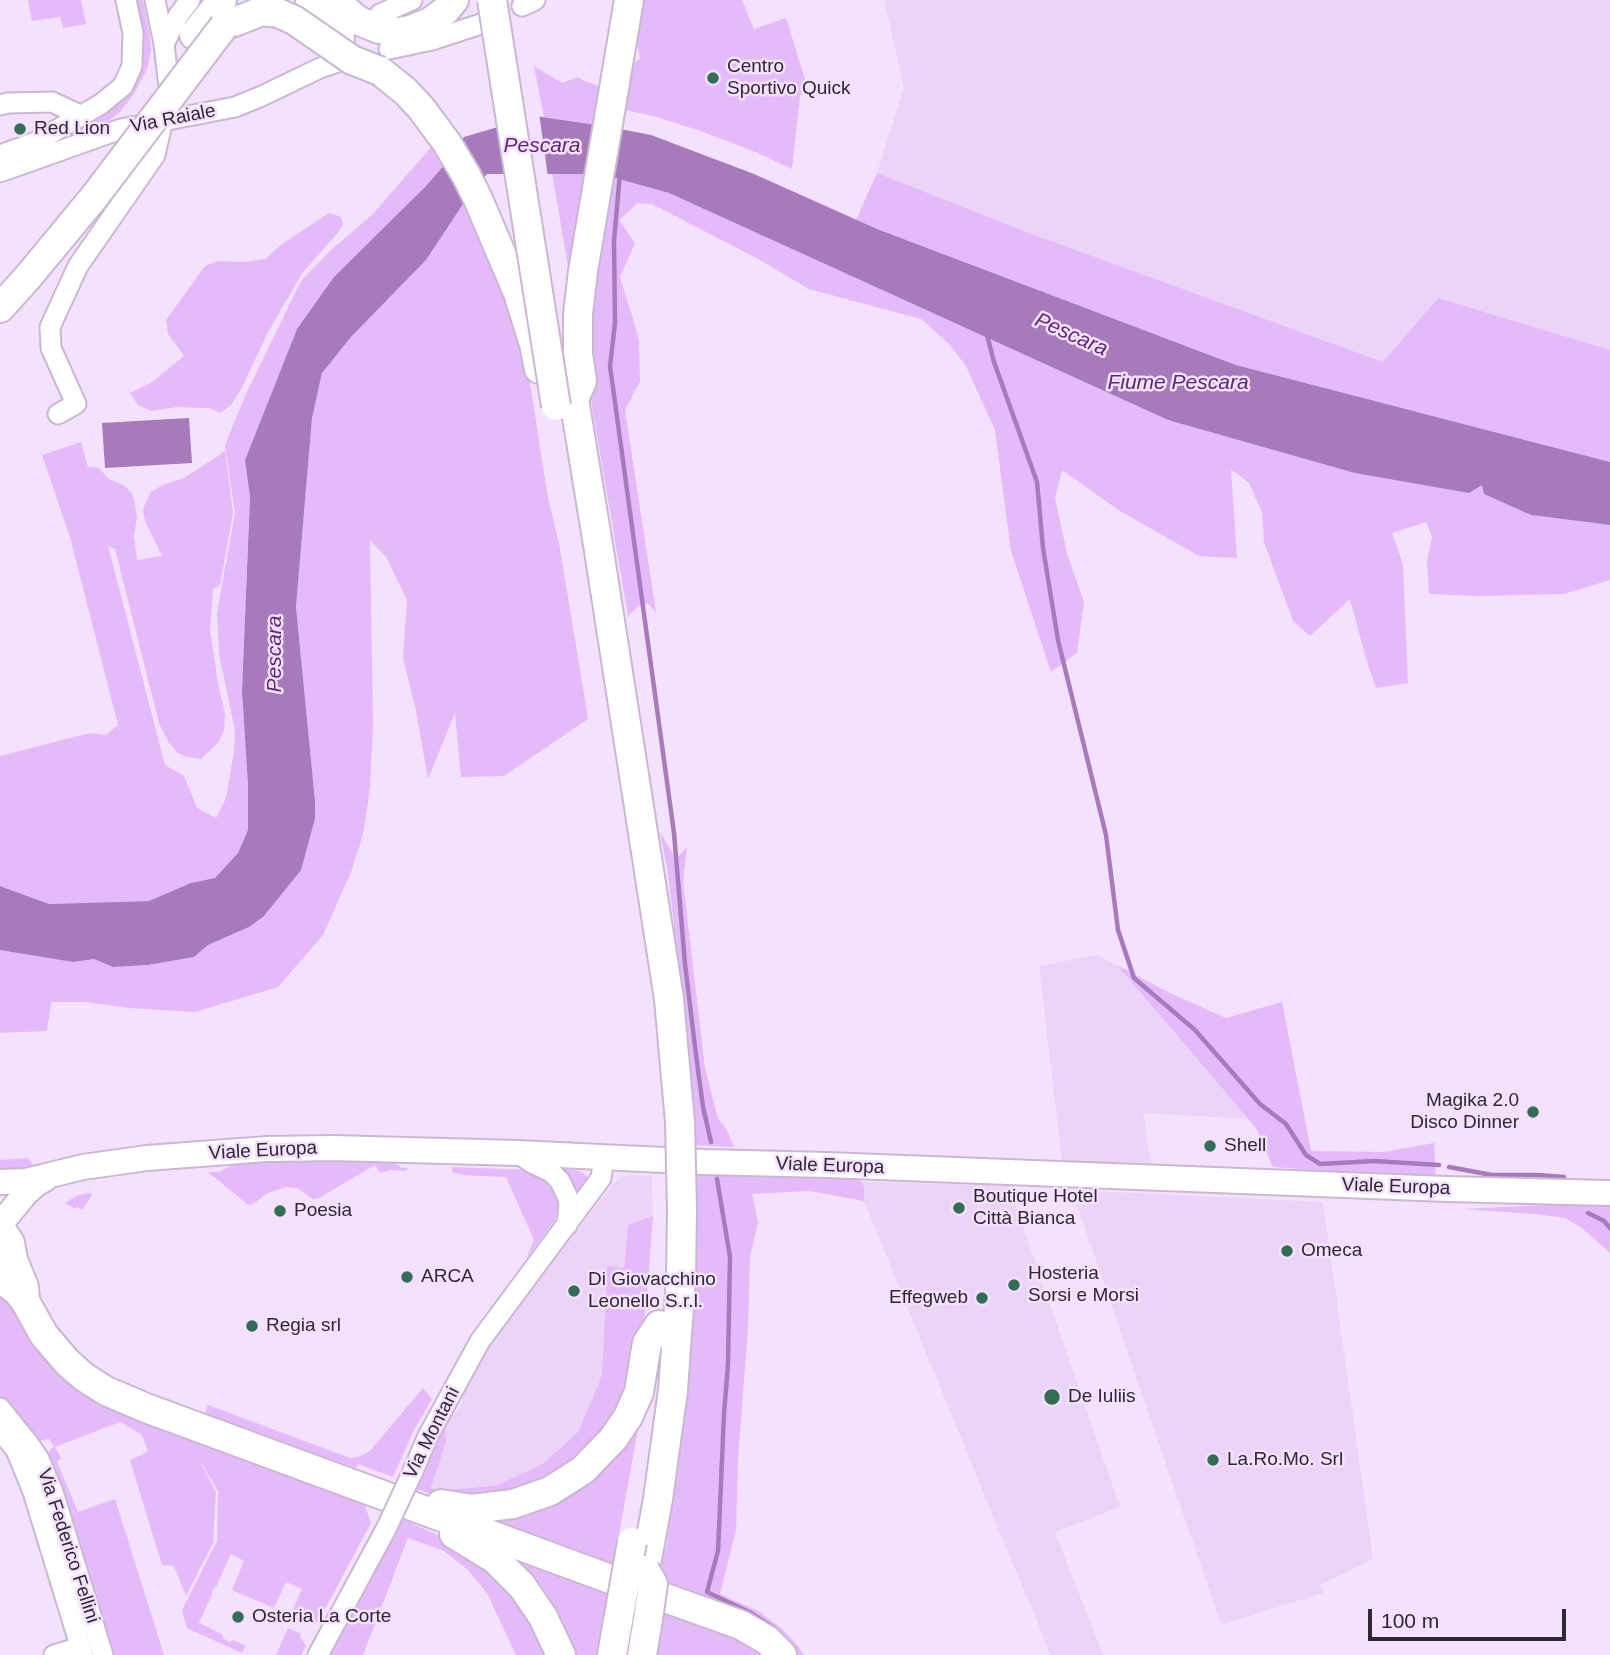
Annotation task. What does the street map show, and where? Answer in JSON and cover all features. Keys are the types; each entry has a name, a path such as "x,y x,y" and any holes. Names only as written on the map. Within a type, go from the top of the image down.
{"highway":[{"path":"89,190 194,34 245,0"},
{"path":"310,0 342,49 385,60 456,158 478,199 518,293 534,344 543,388 565,402"},
{"path":"337,0 359,21 379,29 398,32 418,28 430,22 454,0"},
{"path":"565,402 582,382 578,354 579,294 629,0"},
{"path":"523,2 565,402"},
{"path":"488,11 565,402 669,999 680,1122 648,1442 641,1586 642,1655"},
{"path":"0,308 15,274 89,190 223,13 278,13 294,20 352,60 385,60"},
{"path":"631,1655 673,1390 681,1279 673,1211"},
{"path":"1,1222 24,1287 25,1301"},
{"path":"0,1277 25,1301 55,1349 84,1377 106,1391 146,1409 613,1580"},
{"path":"384,1495 410,1494 449,1506 485,1508 513,1504 538,1496 572,1478 602,1451 628,1417 639,1392 647,1343 659,1325"},
{"path":"415,1506 441,1527 489,1555 515,1578 535,1604 561,1655"},
{"path":"612,1655 641,1586"},
{"path":"641,1586 741,1625 767,1640 782,1655"}],"main road":[{"name":"Viale Europa","path":"0,1182 51,1176 109,1163 190,1154 267,1149 376,1149 1610,1193"},
{"name":"Viale Europa","path":"1,1222 26,1193 51,1176"}],"street":[{"path":"0,155 36,142 101,104 123,86 132,66 133,33 126,0"},
{"path":"58,414 76,404 51,348 50,327 78,267 155,155 168,119 164,44 155,0"},
{"path":"164,44 178,16 190,0"},
{"path":"380,14 412,0"},
{"path":"385,60 432,40 488,11"},
{"name":"Via Raiale","path":"0,172 112,131 236,107 320,68 342,49"},
{"path":"0,105 52,102 79,115"},
{"path":"518,1153 551,1172 560,1181 568,1198 567,1224"},
{"name":"Via Montani","path":"318,1655 387,1527 428,1437 480,1341 601,1178 604,1157"},
{"name":"Via Federico Fellini","path":"0,1408 39,1459 103,1655"},
{"name":"Via Federico Fellini","path":"0,1430 16,1450 33,1492 81,1651"},
{"path":"54,1655 81,1651"}],"shaded area":[{"path":"28,0 81,0 86,24 63,28 60,17 32,21"},
{"path":"130,0 143,0 151,51 147,69 134,94 120,112 108,121 38,150 125,90"},
{"name":"Centro Sportivo Quick","path":"637,0 742,0 754,29 786,18 809,92 800,95 792,169 701,131 616,108 624,59 633,64 640,59 634,17"},
{"path":"884,0 1610,0 1610,350 1438,298 1383,362 1029,233 877,173 904,88"},
{"path":"534,66 562,83 578,77 600,86 604,126 544,117"},
{"path":"433,145 445,164 297,329 245,460 250,497 242,691 248,830 238,853 215,878 191,883 150,901 49,904 0,886 0,756 90,733 106,735 118,725 70,537 42,455 81,442 88,467 99,468 109,479 125,486 133,495 137,516 134,537 137,560 162,556 145,521 143,509 151,492 184,478 225,450 233,513 220,585 213,589 210,630 225,714 224,730 218,743 201,759 178,753 169,743 159,723 115,549 108,546 165,765 184,776 197,808 216,818 226,798 235,730 219,654 217,613 235,513 225,445 245,396 301,281 330,251 372,215"},
{"path":"552,173 601,174 669,193 1168,420 1482,485 1531,515 1610,525 1610,580 1564,594 1429,594 1427,561 1432,537 1426,522 1392,533 1403,565 1408,683 1376,688 1350,599 1310,636 1293,621 1264,542 1262,512 1249,483 1231,469 1237,558 1199,556 1120,511 1062,470 1055,498 1067,554 1084,602 1077,653 1051,672 1011,551 995,430 966,366 948,343 921,319 809,289 760,260 652,204 638,203 619,220 635,243 620,277 639,339 640,381 625,410 656,613 649,604 641,604 628,616"},
{"path":"877,173 1029,233 1383,362 1438,298 1610,350 1610,462 1236,365 877,229 856,220"},
{"path":"469,195 519,313 548,498 559,543 588,719 504,776 461,777 455,713 428,779 403,658 407,600 386,557 370,540 373,726 370,788 363,834 351,872 323,935 278,987 195,1012 86,1002 51,1002 47,1031 0,1033 0,950 73,962 94,959 113,967 148,965 194,957 208,945 249,927 301,870 315,819 315,801 296,607 312,418 322,373 351,337 426,260"},
{"path":"329,213 341,217 343,225 303,272 268,332 231,405 220,413 209,408 177,407 151,411 138,405 130,393 151,383 184,356 168,334 166,320 205,266 218,261 244,262 265,259 282,244"},
{"path":"660,832 676,859 687,847 683,882 705,1068 718,1119 727,1130 734,1147 691,1145 683,1005 668,873"},
{"path":"1097,955 1117,965 1248,1119 1143,1113 1151,1163 1062,1162 1039,966"},
{"path":"1117,965 1226,1018 1282,1002 1311,1151 1384,1152 1434,1143 1436,1179 1273,1167 1256,1128"},
{"path":"28,1158 37,1170 0,1175 0,1160"},
{"path":"306,1160 392,1161 402,1168 409,1168 405,1171 391,1170 380,1173 375,1165 319,1198 313,1199 297,1188 286,1187 268,1193 251,1205 208,1172 220,1172 234,1164"},
{"path":"453,1167 528,1170 547,1181 556,1193 558,1206 555,1220 526,1259 534,1240 506,1177 463,1175 452,1172"},
{"path":"556,1168 579,1171 589,1179 573,1207"},
{"path":"693,1175 849,1176 862,1182 864,1189 864,1201 810,1191 752,1194 758,1222 750,1257 736,1530 720,1594 758,1611 782,1629 804,1655 792,1655 656,1586 667,1542 672,1496"},
{"path":"652,1176 653,1216 628,1225 624,1268 607,1266 602,1376 578,1432 544,1463 498,1485 440,1491 431,1489 446,1442 445,1419 448,1414 454,1415 463,1402 459,1395 501,1321 573,1226 579,1228 612,1185 622,1177"},
{"path":"862,1182 1009,1186 1120,1507 1055,1532 1103,1655 1050,1655 864,1201"},
{"path":"1072,1190 1323,1202 1373,1559 1320,1585 1323,1593 1221,1624"},
{"path":"78,1195 92,1195 82,1210 65,1203"},
{"path":"1610,1202 1610,1253 1582,1228 1565,1218 1462,1209"},
{"path":"653,1216 639,1363 627,1401 593,1447 532,1491 444,1498 416,1489 445,1419 446,1442 431,1488 440,1491 498,1485 544,1463 578,1432 602,1376 607,1266 624,1268 628,1225"},
{"path":"0,1285 40,1352 70,1381 185,1434 364,1503 371,1523 318,1622 308,1623 290,1616 302,1589 286,1582 274,1608 232,1590 244,1561 231,1554 199,1623 222,1634 229,1642 233,1640 246,1646 242,1653 187,1628 182,1610 217,1541 218,1491 197,1456 216,1492 213,1543 186,1596 174,1566 162,1565 130,1460 148,1452 142,1435 120,1422 55,1447 61,1458 57,1462 78,1512 115,1499 164,1655 109,1655 45,1456 54,1446 49,1439 35,1441 0,1399"},
{"path":"423,1388 432,1399 413,1432 393,1477 358,1464 356,1468 288,1444 267,1442 203,1419 208,1405 350,1458 358,1457 370,1451"},
{"path":"642,1406 613,1568 497,1522 497,1518 505,1515"},
{"path":"400,1518 457,1544 499,1572 551,1655 516,1655 487,1593 468,1570 444,1551 408,1538 363,1655 324,1655"},
{"path":"495,1547 609,1588 600,1655 568,1655"},
{"path":"655,1608 737,1635 767,1655 644,1655"},
{"path":"288,1628 301,1634 306,1646 301,1655 276,1655"}],"water":[{"name":"Fiume Pescara","path":"535,116 651,135 754,174 877,229 1236,365 1610,462 1610,525 1531,515 1484,494 1482,485 1469,493 1355,473 1168,420 669,193 601,174 487,174 469,195 426,260 351,337 322,373 312,418 296,607 315,801 315,819 301,870 264,916 249,927 208,945 194,957 148,965 113,967 94,959 73,962 0,950 0,886 49,904 149,901 191,883 215,878 238,853 248,830 242,691 250,497 245,460 297,329 334,277 425,187 464,137"},
{"path":"189,418 192,463 105,468 102,423"}],"pier":[{"path":"539,113 548,177 507,177 499,123"}],"waterway":[{"path":"620,173 614,241 615,323 610,366 674,833 696,1055 711,1142"},
{"path":"987,335 1037,482 1043,548 1058,640 1106,835 1118,930 1134,978 1195,1030 1260,1104 1286,1124 1306,1155 1320,1164 1374,1161 1439,1165"},
{"path":"1449,1167 1492,1175 1564,1177"},
{"path":"717,1179 730,1257 728,1364 718,1551 707,1592 749,1612 774,1628"},
{"path":"1588,1213 1604,1221 1610,1228"}],"place":[{"name":"Centro Sportivo Quick","path":"713,78"},
{"name":"Red Lion","path":"20,129"},
{"name":"Magika 2.0 Disco Dinner","path":"1533,1112"},
{"name":"Shell","path":"1210,1146"},
{"name":"Boutique Hotel Città Bianca","path":"959,1208"},
{"name":"Poesia","path":"280,1211"},
{"name":"Omeca","path":"1287,1251"},
{"name":"ARCA","path":"407,1277"},
{"name":"Hosteria Sorsi e Morsi","path":"1014,1285"},
{"name":"Di Giovacchino Leonello S.r.l.","path":"574,1291"},
{"name":"Effegweb","path":"982,1298"},
{"name":"Regia srl","path":"252,1326"},
{"name":"De Iuliis","path":"1052,1397"},
{"name":"La.Ro.Mo. Srl","path":"1213,1460"},
{"name":"Osteria La Corte","path":"238,1617"}],"water label":[{"name":"Pescara","path":"542,146"},
{"name":"Pescara","path":"1071,335"},
{"name":"Pescara","path":"275,654"}]}
